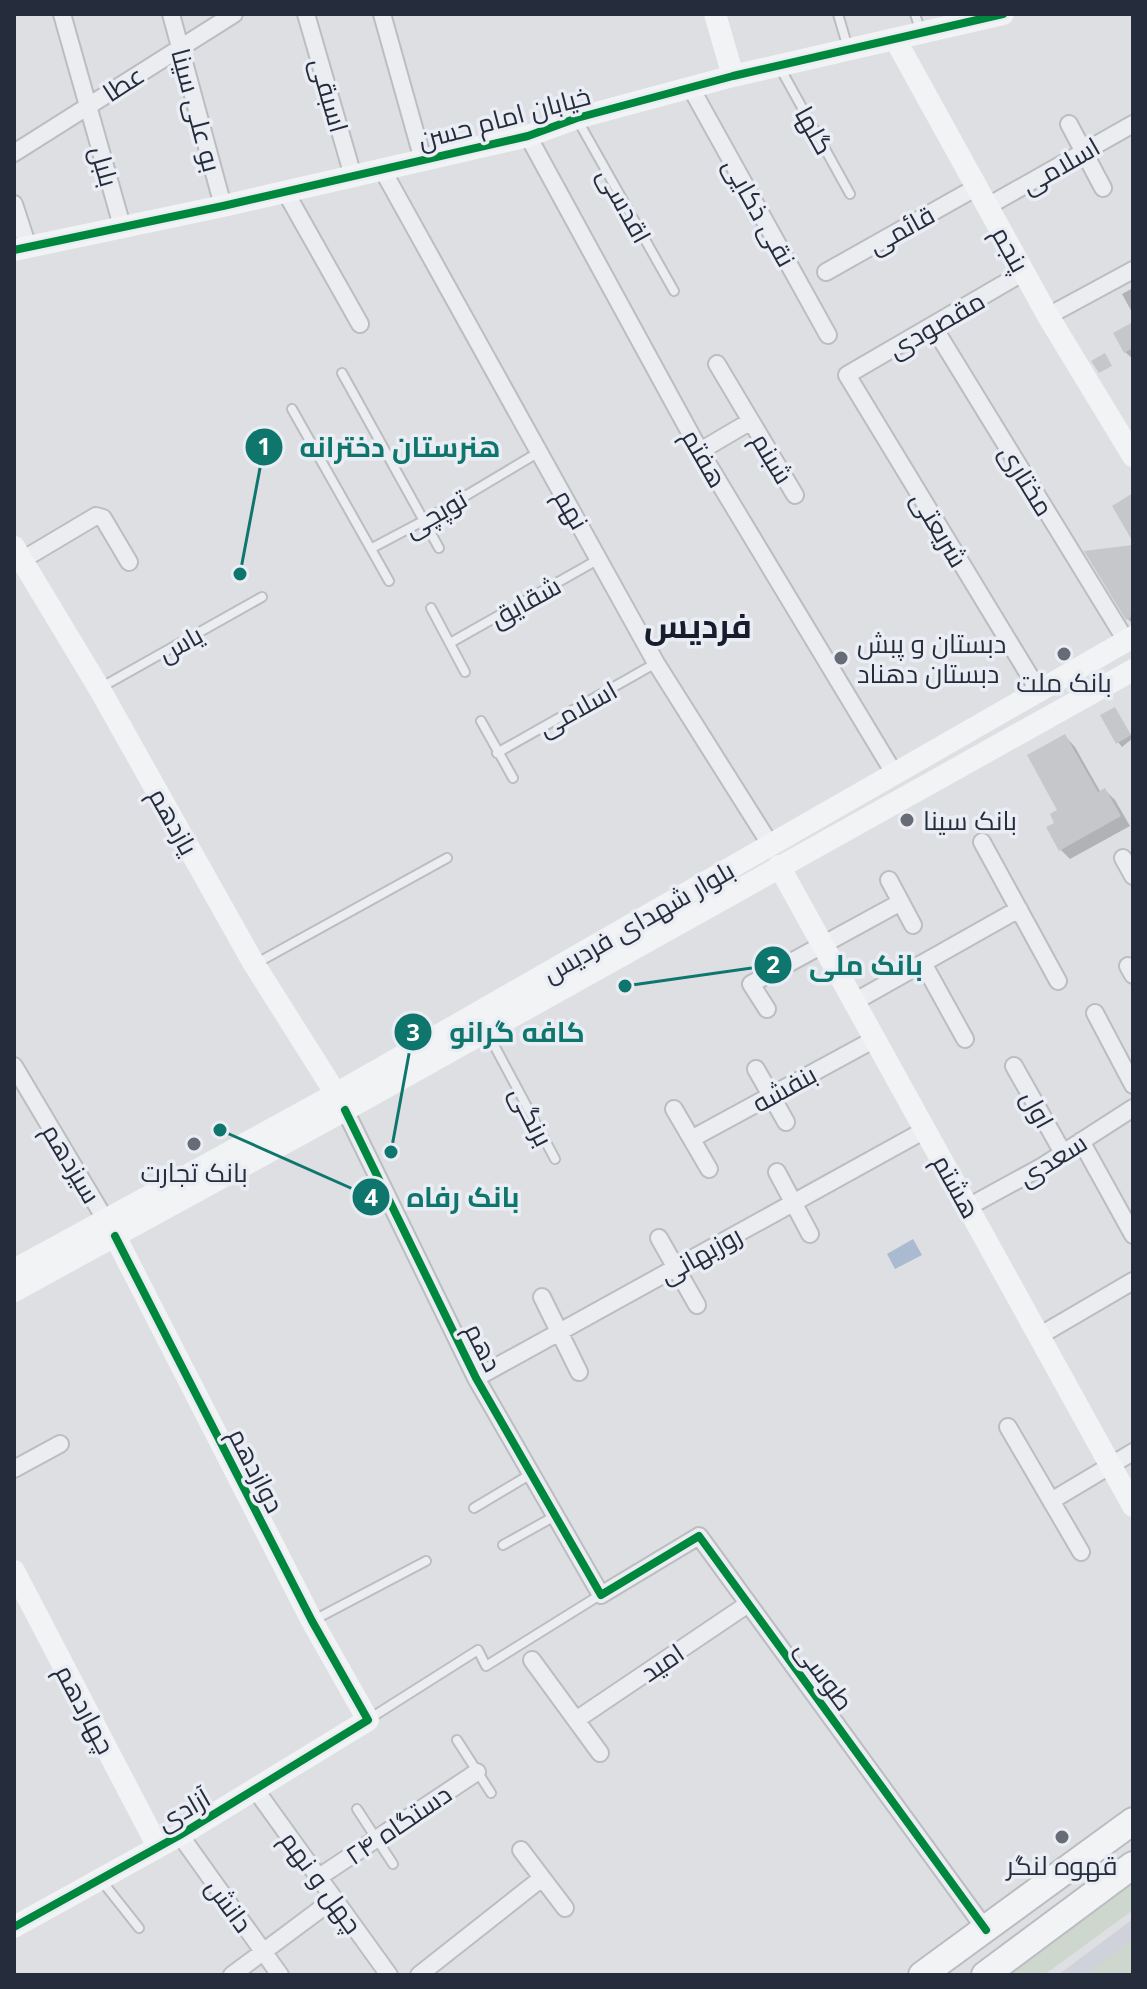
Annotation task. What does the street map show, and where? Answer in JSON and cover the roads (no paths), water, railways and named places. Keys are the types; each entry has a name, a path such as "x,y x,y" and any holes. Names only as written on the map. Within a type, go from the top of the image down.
{"main road":[{"path":"922,1975 1133,1821"},
{"path":"985,1975 1133,1865"}],"street":[{"name":"بلبل","path":"62,14 122,226"},
{"name":"بو علی سینا","path":"171,14 223,206"},
{"name":"عطا","path":"14,153 234,14"},
{"name":"اسبقی","path":"306,14 353,176"},
{"path":"382,14 423,160"},
{"path":"715,14 733,76"},
{"name":"خیابان امام حسن","path":"21,248 223,206 528,136 577,118 733,76 895,39 918,24 1003,14"},
{"name":"پنجم","path":"895,39 1048,316 1133,456"},
{"name":"نقی ذکایی","path":"691,88 828,335"},
{"path":"1069,124 1103,188"},
{"name":"اسلامی","path":"982,196 1084,152 1133,124"},
{"name":"هفتم","path":"528,136 700,451 894,773"},
{"name":"نهم","path":"382,169 656,663 770,844"},
{"path":"285,191 360,324"},
{"name":"قائمی","path":"826,272 982,196"},
{"path":"14,204 21,248"},
{"path":"1048,316 1133,270"},
{"name":"مقصودی","path":"847,375 1024,272"},
{"name":"مختاری","path":"933,326 1127,635"},
{"name":"شبنم","path":"717,364 795,495"},
{"name":"شریعتی","path":"847,375 1034,683"},
{"name":"شبنم","path":"700,451 751,421"},
{"path":"18,553 96,516 108,524 129,562"},
{"name":"یازدهم","path":"18,553 99,688 254,964 340,1102"},
{"name":"بلوار شهدای فردیس","path":"14,1270 110,1227 340,1102 770,844 1127,635"},
{"name":"بلوار شهدای فردیس","path":"340,1102 487,1031 1133,670"},
{"path":"982,842 1058,981"},
{"path":"1123,858 1133,876"},
{"name":"هشتم","path":"779,866 1133,1506"},
{"path":"889,880 913,925"},
{"path":"767,1009 751,984 901,902"},
{"path":"854,1002 1019,909"},
{"path":"923,963 965,1039"},
{"path":"1095,1013 1133,1085"},
{"name":"بنفشه","path":"693,1138 875,1039"},
{"name":"سیزدهم","path":"14,1066 110,1227"},
{"name":"اول","path":"1014,1066 1063,1153"},
{"path":"756,1069 786,1122"},
{"name":"دهم","path":"340,1102 476,1378 601,1595"},
{"name":"سعدی","path":"968,1207 1023,1178 1133,1108"},
{"path":"674,1109 709,1169"},
{"name":"روزبهانی","path":"476,1378 925,1130"},
{"path":"1081,1141 1133,1235"},
{"path":"777,1172 810,1234"},
{"name":"بلوار شهدای فردیس","path":"14,1291 110,1227"},
{"name":"دوازدهم","path":"110,1227 312,1621 368,1720"},
{"path":"659,1238 697,1305"},
{"path":"1039,1336 1133,1281"},
{"path":"542,1297 579,1372"},
{"path":"1008,1427 1081,1552"},
{"path":"14,1469 60,1444"},
{"path":"1051,1501 1133,1452"},
{"name":"طوسی","path":"601,1595 699,1536 986,1930"},
{"name":"چهاردهم","path":"14,1571 158,1847"},
{"name":"امید","path":"576,1720 748,1604"},
{"path":"532,1660 600,1753"},
{"name":"آزادی","path":"14,1927 180,1835 368,1720"},
{"name":"۲۴ دستگاه","path":"319,1877 477,1772"},
{"name":"چهل و نهم","path":"255,1789 389,1975"},
{"name":"دانش","path":"180,1835 280,1975"},
{"path":"521,1850 565,1908"},
{"path":"419,1975 542,1878"},
{"path":"232,1975 334,1899"}],"lane":[{"path":"838,14 849,49"},
{"name":"گلها","path":"779,66 850,194"},
{"name":"اقدسی","path":"577,118 674,291"},
{"path":"342,373 439,548"},
{"path":"292,409 389,581"},
{"name":"توپچی","path":"372,548 539,452"},
{"name":"شقایق","path":"450,643 600,559"},
{"name":"یاس","path":"99,688 262,597"},
{"path":"431,608 465,672"},
{"name":"اسلامی","path":"497,753 656,663"},
{"path":"481,721 513,778"},
{"path":"254,964 447,858"},
{"name":"برنگی","path":"487,1031 555,1159"},
{"path":"474,1508 531,1474"},
{"path":"503,1545 555,1516"},
{"path":"312,1621 426,1561"},
{"path":"368,1720 478,1650 486,1666 601,1595"},
{"path":"457,1740 491,1793"},
{"path":"357,1809 393,1864"},
{"path":"100,1879 139,1928"}],"water":[{"path":"913,1239 922,1255 895,1269 887,1254"}],"place":[{"name":"هنرستان دخترانه","path":"240,574"},
{"name":"بانک ملت","path":"1064,654"},
{"name":"دبستان و پبش دبستان دهناد","path":"841,658"},
{"name":"بانک سینا","path":"907,820"},
{"name":"بانک ملی","path":"625,986"},
{"name":"بانک رفاه","path":"220,1130"},
{"name":"بانک تجارت","path":"194,1144"},
{"name":"کافه گرانو","path":"391,1152"},
{"name":"قهوه لنگر","path":"1062,1837"}],"district":[{"name":"فردیس","path":"698,625"}]}
